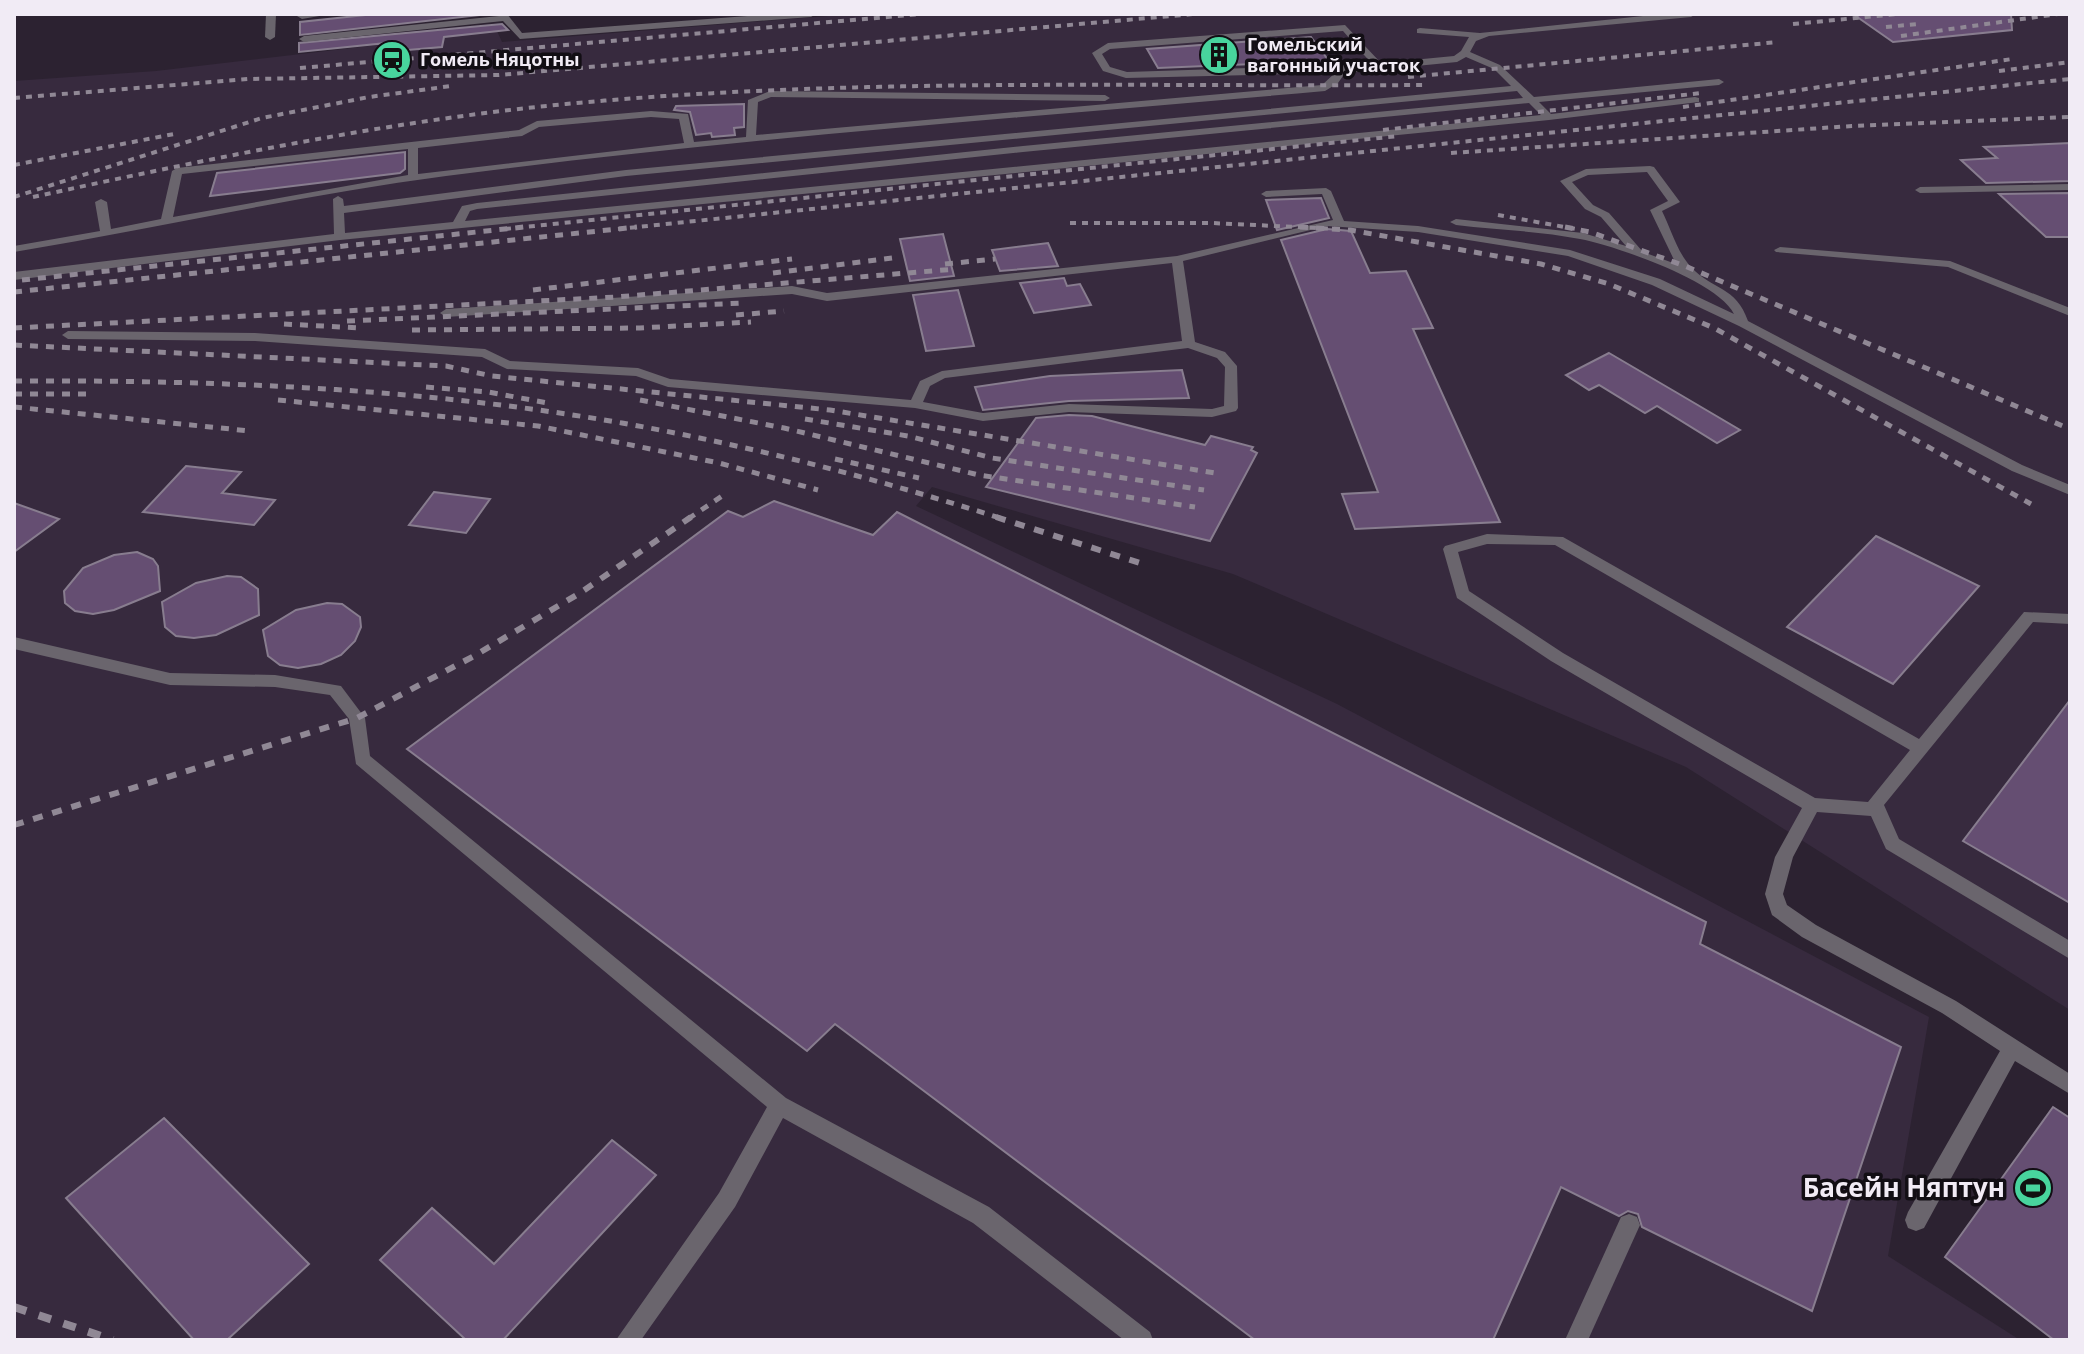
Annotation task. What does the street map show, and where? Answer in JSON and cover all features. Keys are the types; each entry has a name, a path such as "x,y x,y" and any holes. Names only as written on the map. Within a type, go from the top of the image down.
{"lane":[{"path":"270,37 271,14"},
{"path":"302,16 326,14"},
{"path":"683,14 690,24"},
{"path":"304,39 504,16 520,36 811,14"},
{"path":"1420,31 1478,35 1691,14"},
{"path":"1379,67 1345,28 1108,46 1097,53 1106,69 1126,75 1342,70 1379,67 1446,61 1465,53 1478,35"},
{"path":"1465,53 1497,67 1549,117"},
{"path":"14,249 166,222 235,206 413,178 689,144 1325,88 1335,81 1342,70"},
{"path":"457,226 466,208 477,206 1719,82"},
{"path":"338,210 610,175 1519,88"},
{"path":"751,139 753,100 770,94 1198,99"},
{"path":"14,276 340,237 1695,100"},
{"path":"166,222 177,171 522,133 537,124 651,114 684,116 689,144"},
{"path":"413,146 413,178"},
{"path":"1639,254 1605,215 1589,207 1565,181 1586,172 1650,169 1674,202 1656,210 1688,272"},
{"path":"1920,190 2070,187"},
{"path":"337,190 340,237"},
{"path":"1266,194 1326,191 1340,224"},
{"path":"101,202 106,232"},
{"path":"1456,222 1583,236 1639,254 1688,272 1721,289 1741,313 1743,323"},
{"path":"446,313 792,290 827,297 1177,259 1327,223 1418,229 1570,253 1656,282 1743,323 2017,468 2070,490"},
{"path":"1780,250 1950,264 2070,312"},
{"path":"1177,259 1189,344"},
{"path":"68,335 255,337 485,353 507,365 638,372 668,383 915,404 983,417 1069,408 1212,413 1227,410 1231,408 1231,366 1221,355 1189,344 942,375 925,384 915,404"},
{"path":"1877,809 1812,805 1557,657 1462,594 1450,549 1487,539 1558,540 1921,748"},
{"path":"2070,619 2029,616 1875,804 1892,844 2070,951"},
{"path":"14,643 170,679 275,681 335,690 357,718 362,759 779,1105 981,1215 1142,1340"},
{"path":"1812,805 1784,857 1774,894 1779,910 1809,931 1949,1007 2070,1085"},
{"path":"1916,1220 2013,1046"},
{"path":"627,1340 727,1200 779,1105"},
{"path":"1576,1340 1629,1225"}],"shaded area":[{"path":"853,14 2070,14 2070,1010 1686,767 1233,574 932,487 916,506 1337,704 1929,1017 1888,1256 2020,1340 14,1340 14,81 156,71 497,31 502,42"}],"building":[{"path":"375,14 489,14 300,35 300,22"},
{"path":"1853,14 2011,14 2012,30 1893,42"},
{"path":"502,24 508,30 444,37 442,47 385,52 387,43 299,52 299,43"},
{"name":"Гомельский вагонный участок","path":"1311,37 1329,61 1158,68 1147,49"},
{"path":"744,104 744,127 734,128 735,135 712,137 711,133 696,135 690,112 674,110 676,106"},
{"path":"2070,143 2070,181 1986,183 1961,160 1997,158 1984,147"},
{"path":"405,152 405,169 400,173 210,196 217,173"},
{"path":"2070,193 2070,237 2046,237 1999,194"},
{"path":"1321,198 1329,218 1277,230 1266,200"},
{"path":"1327,229 1351,231 1370,273 1406,271 1433,328 1413,329 1500,522 1355,529 1342,494 1378,492 1281,240"},
{"path":"943,234 954,276 910,281 900,239"},
{"path":"1048,243 1058,266 1000,271 992,250"},
{"path":"1064,278 1067,286 1080,284 1091,305 1034,313 1020,283"},
{"path":"958,290 974,346 926,351 913,295"},
{"path":"1609,353 1740,430 1717,443 1657,406 1645,413 1599,385 1589,390 1566,375"},
{"path":"1182,370 1189,398 1069,401 983,410 975,387 1050,376"},
{"path":"1092,416 1205,445 1211,436 1253,447 1251,450 1257,453 1210,541 986,487 1036,418"},
{"path":"186,466 241,472 222,493 275,500 254,525 143,512"},
{"path":"434,492 490,499 466,533 409,525"},
{"path":"774,501 873,535 897,512 1706,922 1700,944 1901,1047 1812,1311 1642,1227 1638,1214 1628,1211 1619,1216 1561,1187 1493,1340 1255,1340 835,1024 807,1051 407,749 728,511 743,517"},
{"path":"14,503 59,519 14,552"},
{"path":"1876,536 1979,586 1893,684 1787,627"},
{"path":"137,552 153,559 158,566 160,591 114,610 93,614 75,611 65,603 64,591 83,568 114,555"},
{"path":"227,576 241,577 258,589 259,615 216,635 194,638 176,636 165,627 162,602 196,583"},
{"path":"327,603 342,604 360,617 361,627 355,641 341,655 321,664 298,668 280,665 268,656 263,630 296,610"},
{"path":"2070,700 2070,903 1963,841"},
{"name":"Басейн Няптун","path":"2053,1107 2070,1118 2070,1340 2054,1340 1945,1257"},
{"path":"164,1118 309,1264 227,1340 194,1340 66,1198"},
{"path":"612,1140 656,1175 503,1340 466,1340 380,1260 432,1208 494,1264"}],"railway":[{"path":"300,68 922,14"},
{"path":"14,98 248,79 499,75 1194,14"},
{"path":"1793,24 1898,14"},
{"path":"1901,36 2058,14"},
{"path":"1886,27 1918,24"},
{"path":"1408,77 1778,42"},
{"path":"1683,107 2012,59"},
{"path":"1999,71 2070,62"},
{"path":"618,229 2070,79"},
{"path":"33,197 365,131 566,104 780,90 888,87 1424,85"},
{"path":"14,197 262,118 369,97 451,86"},
{"path":"1383,130 1701,93"},
{"path":"1451,153 1852,126 2070,117"},
{"path":"14,165 174,134"},
{"path":"509,229 1398,136"},
{"path":"1498,215 1566,227"},
{"path":"1070,223 1212,223 1312,228"},
{"path":"509,229 524,227"},
{"path":"14,292 637,227"},
{"path":"1300,227 1312,228"},
{"path":"1566,227 1576,229"},
{"path":"1566,227 1590,232 1685,266 2070,429"},
{"path":"1312,228 1339,229"},
{"path":"1312,228 1350,230 1541,264 1609,284 1714,328 2031,504"},
{"path":"505,229 509,229"},
{"path":"22,280 509,229"},
{"path":"773,273 892,258"},
{"path":"533,290 792,259"},
{"path":"945,264 995,259"},
{"path":"14,328 616,297 956,269"},
{"path":"347,321 744,303"},
{"path":"736,315 784,311"},
{"path":"412,330 640,328 751,322"},
{"path":"284,324 360,328"},
{"path":"14,345 446,366 492,376 830,410 1215,473"},
{"path":"14,381 166,382 319,388 546,411 671,432 767,453 909,490 1003,519"},
{"path":"426,387 488,392 548,403"},
{"path":"14,394 86,394"},
{"path":"278,400 538,426 719,463 818,490"},
{"path":"640,400 784,428 979,475 1195,507"},
{"path":"14,407 250,431"},
{"path":"805,419 908,436 992,458 1204,490"},
{"path":"835,459 919,478"},
{"path":"688,519 725,494"},
{"path":"14,825 357,718 474,656 580,593 691,517"},
{"path":"996,517 1143,564"},
{"path":"14,1307 113,1340"}],"place":[{"name":"Гомельский вагонный участок","path":"1219,55"},
{"name":"Гомель Няцотны","path":"392,60"},
{"name":"Басейн Няптун","path":"2033,1188"}]}
